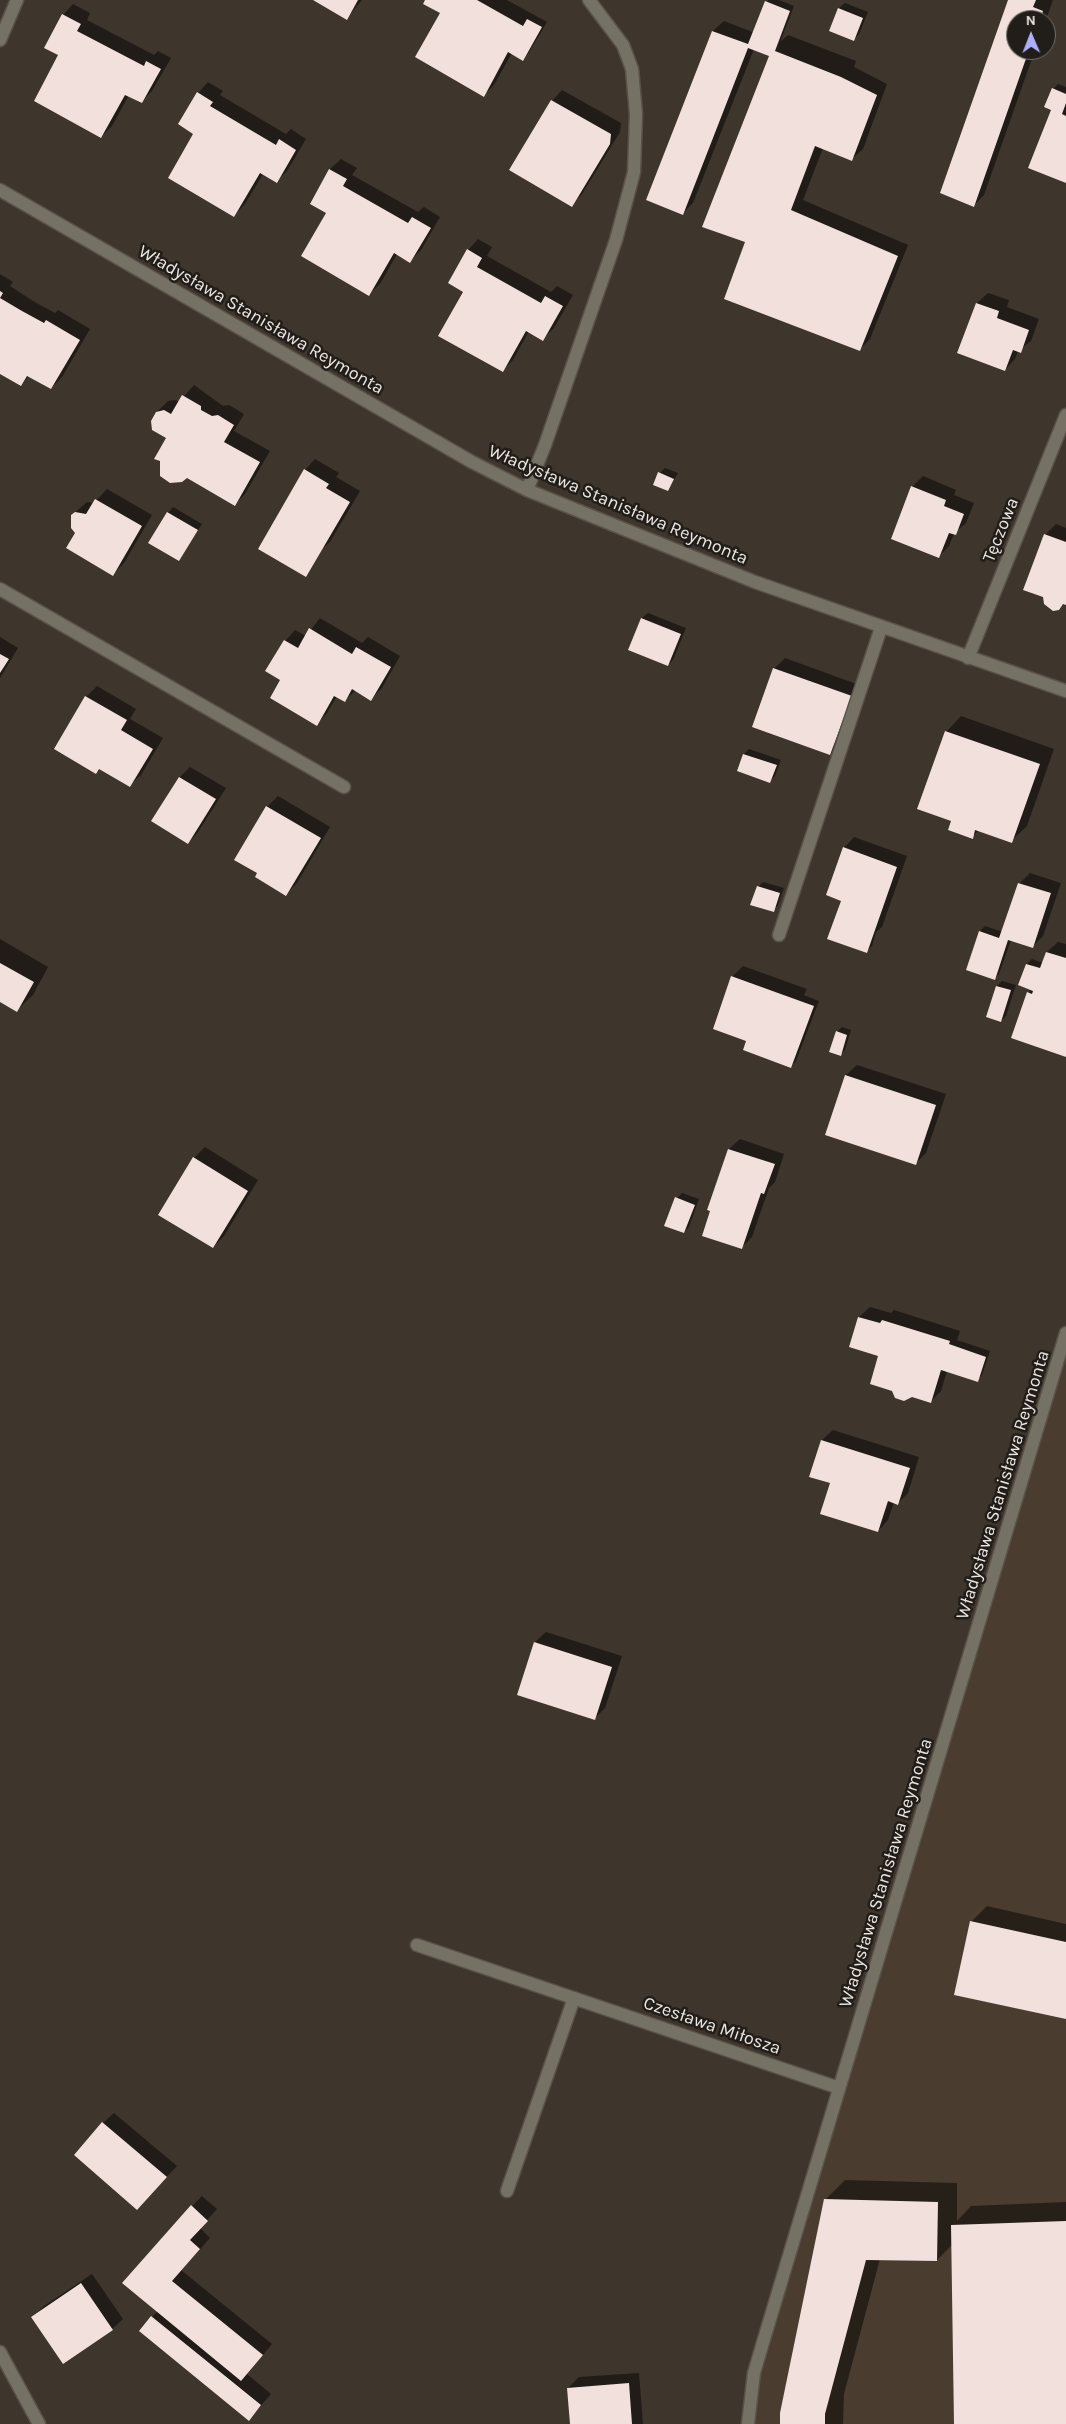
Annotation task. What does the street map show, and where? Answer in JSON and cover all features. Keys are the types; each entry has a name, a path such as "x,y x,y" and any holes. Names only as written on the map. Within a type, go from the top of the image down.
{"street":[{"path":"0,40 17,0"},
{"path":"527,490 545,445 612,249 634,172 636,114 632,69 623,45 589,0"},
{"name":"Władysława Stanisława Reymonta","path":"0,190 472,462 527,490 755,582 881,628 1066,691"},
{"name":"Tęczowa","path":"968,658 1066,415"},
{"path":"0,589 344,788"},
{"path":"779,935 881,628"},
{"name":"Władysława Stanisława Reymonta","path":"748,2424 754,2373 838,2088 1022,1485 1066,1333"},
{"name":"Czesława Miłosza","path":"416,1945 838,2088"},
{"path":"507,2191 574,1998"},
{"path":"0,2352 39,2424"}],"shaded area":[{"path":"1066,1350 1066,2424 748,2424 754,2373"}],"building":[{"path":"313,0 358,0 347,20"},
{"path":"425,0 477,0 523,26 527,19 542,27 523,61 508,52 484,97 415,57 440,13 423,4"},
{"path":"1008,0 1036,0 1033,7 1040,10 1006,10 1006,60 1025,60 974,207 940,193"},
{"path":"765,1 790,11 775,51 841,77 877,95 852,161 815,146 791,210 898,256 860,351 724,299 745,242 702,227 769,56 748,48 683,215 646,200 712,31 748,44"},
{"path":"838,8 863,18 854,41 829,31"},
{"path":"62,14 81,24 77,31 144,66 146,61 161,69 142,103 125,95 101,138 34,101 58,55 44,48"},
{"path":"1052,88 1066,94 1066,103 1062,114 1066,116 1066,183 1028,168 1051,110 1044,107"},
{"path":"197,92 213,102 210,106 276,145 279,139 296,150 277,183 260,173 234,217 168,178 193,134 178,124"},
{"path":"551,100 611,134 610,144 572,207 509,170"},
{"path":"329,169 347,179 343,186 408,223 412,217 431,228 410,263 394,253 369,296 301,256 326,213 310,204"},
{"path":"467,249 482,258 477,267 541,303 545,296 563,306 543,341 526,331 503,372 438,336 463,292 448,283"},
{"path":"0,298 44,323 46,320 80,340 51,389 27,376 21,386 0,374"},
{"path":"976,303 999,311 997,318 1029,330 1021,353 1013,350 1005,371 957,353"},
{"path":"182,395 201,406 201,410 212,416 218,415 234,425 224,442 260,462 235,506 187,478 182,482 170,483 160,476 160,461 154,459 166,438 152,430 151,421 156,412 164,410 171,414"},
{"path":"304,469 329,484 326,488 350,502 306,577 258,549"},
{"path":"658,472 674,479 668,491 653,485"},
{"path":"911,486 946,500 944,506 964,514 956,535 949,533 939,558 891,539"},
{"path":"95,499 142,526 113,576 66,548 75,533 71,528 71,515 75,512 86,514"},
{"path":"167,512 198,530 179,561 148,543"},
{"path":"1044,534 1066,542 1066,605 1063,604 1059,610 1053,611 1044,604 1043,597 1023,590"},
{"path":"641,618 681,634 668,666 628,650"},
{"path":"309,628 352,654 356,647 391,667 371,701 352,689 345,702 334,696 317,726 270,698 280,680 265,671 284,640 298,648"},
{"path":"0,654 9,659 0,673"},
{"path":"773,668 852,696 830,755 752,727"},
{"path":"85,696 127,720 121,730 153,749 130,787 99,769 96,774 54,749"},
{"path":"945,731 1040,764 1012,843 975,830 973,839 948,830 951,821 917,809"},
{"path":"743,754 777,765 770,783 737,771"},
{"path":"179,777 216,799 188,844 151,821"},
{"path":"266,806 321,838 286,896 255,877 257,873 234,860"},
{"path":"843,847 897,867 867,953 827,939 841,901 826,895"},
{"path":"1018,883 1051,893 1033,948 1008,940 995,980 966,970 979,931 999,938"},
{"path":"757,886 780,893 774,912 750,905"},
{"path":"1046,952 1066,958 1066,1057 1011,1038 1027,992 1032,994 1033,991 1018,985 1026,964 1040,968"},
{"path":"0,963 34,982 17,1012 0,1002"},
{"path":"731,976 814,1006 791,1068 743,1050 746,1041 713,1029"},
{"path":"996,986 1011,990 1001,1022 986,1017"},
{"path":"836,1031 847,1035 841,1056 829,1052"},
{"path":"845,1075 936,1105 916,1165 825,1135"},
{"path":"728,1149 775,1164 764,1194 761,1193 742,1249 702,1236 710,1211 707,1210"},
{"path":"193,1157 248,1191 213,1248 158,1215"},
{"path":"675,1197 695,1205 684,1233 664,1226"},
{"path":"858,1317 880,1323 882,1320 950,1341 949,1344 986,1357 978,1382 941,1370 931,1403 912,1397 904,1401 895,1398 892,1391 870,1384 878,1356 849,1347"},
{"path":"821,1440 910,1468 898,1505 888,1501 878,1532 820,1514 830,1483 809,1477"},
{"path":"534,1642 612,1667 595,1720 517,1695"},
{"path":"970,1921 1066,1942 1066,2019 954,1995"},
{"path":"102,2122 167,2177 137,2210 74,2155"},
{"path":"824,2199 938,2202 937,2261 866,2260 825,2414 825,2424 780,2424 780,2413"},
{"path":"191,2205 208,2221 190,2240 200,2249 172,2281 263,2355 241,2381 122,2283"},
{"path":"1066,2221 1066,2424 954,2424 951,2225"},
{"path":"81,2283 113,2330 63,2364 31,2317"},
{"path":"151,2316 261,2405 249,2421 139,2331"},
{"path":"629,2383 632,2424 570,2424 567,2388"}]}
